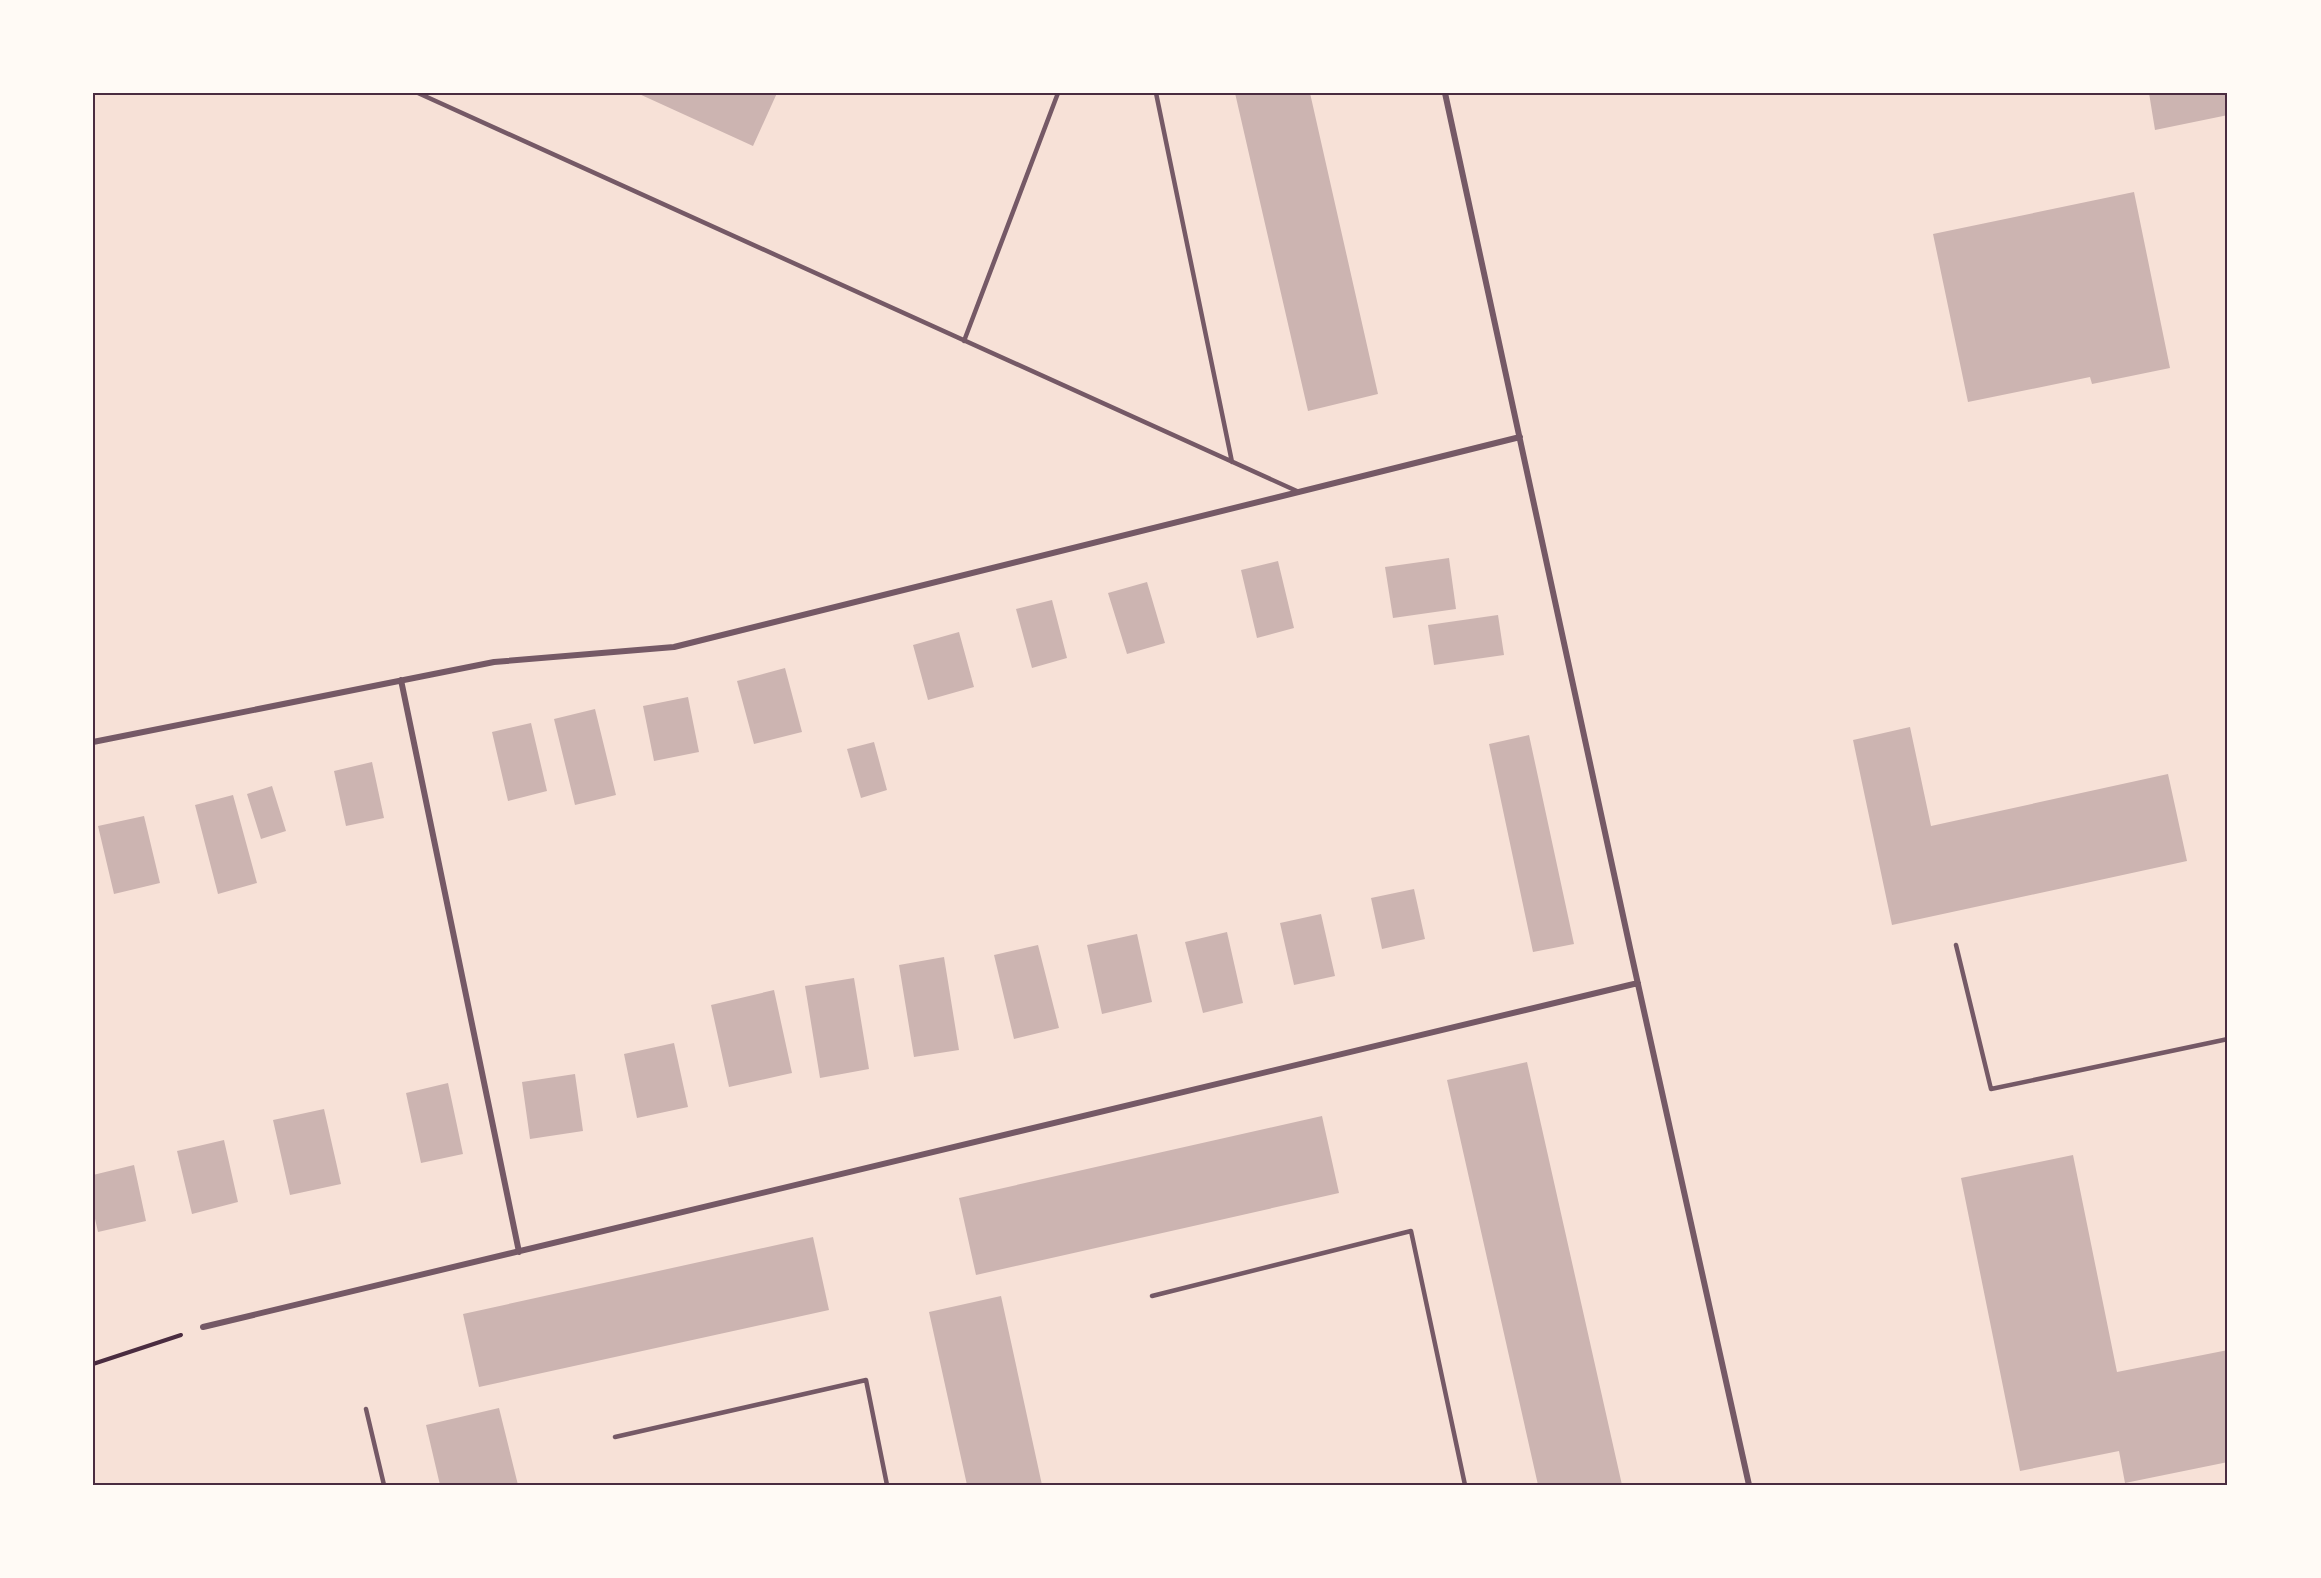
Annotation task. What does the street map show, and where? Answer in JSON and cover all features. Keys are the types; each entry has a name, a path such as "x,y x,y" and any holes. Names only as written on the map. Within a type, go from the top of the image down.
{"street":[{"path":"1445,93 1749,1485"},
{"path":"93,742 494,662 674,646 1520,437"},
{"path":"400,680 519,1252"},
{"path":"203,1327 1638,983"}],"lane":[{"path":"418,93 1299,492"},
{"path":"964,341 1058,93"},
{"path":"1156,93 1232,462"},
{"path":"1956,945 1991,1089 2228,1039"},
{"path":"1152,1296 1411,1231 1465,1485"},
{"path":"615,1437 866,1380 887,1485"},
{"path":"366,1409 384,1485"}],"path":[{"path":"93,1364 203,1327"}],"building":[{"path":"637,93 777,93 753,146"},
{"path":"1235,93 1310,93 1378,394 1308,411"},
{"path":"2149,93 2228,93 2228,115 2155,130"},
{"path":"2134,192 2170,368 2092,384 2090,377 1968,402 1933,234"},
{"path":"1449,558 1456,609 1393,618 1385,567"},
{"path":"1278,561 1294,628 1257,638 1241,570"},
{"path":"1147,582 1165,643 1127,654 1108,593"},
{"path":"1052,600 1067,658 1032,668 1016,609"},
{"path":"1498,615 1504,655 1434,665 1428,625"},
{"path":"959,632 974,687 928,700 913,645"},
{"path":"785,668 802,732 754,744 737,681"},
{"path":"688,697 699,752 654,761 643,706"},
{"path":"595,709 616,795 575,805 554,719"},
{"path":"531,723 547,791 508,801 492,732"},
{"path":"1910,727 1931,826 2168,774 2187,861 1892,925 1853,740"},
{"path":"1529,735 1574,944 1533,952 1489,744"},
{"path":"874,742 887,790 861,798 847,749"},
{"path":"372,762 384,818 346,826 334,771"},
{"path":"272,786 286,831 261,839 247,794"},
{"path":"233,795 257,883 218,894 195,805"},
{"path":"144,816 160,883 114,894 98,826"},
{"path":"1414,889 1425,939 1382,949 1371,898"},
{"path":"1321,914 1335,976 1294,985 1280,923"},
{"path":"1227,932 1243,1003 1203,1013 1185,942"},
{"path":"1137,934 1152,1002 1102,1014 1087,945"},
{"path":"1038,945 1059,1028 1014,1039 994,955"},
{"path":"944,957 959,1050 914,1057 899,965"},
{"path":"854,978 869,1069 820,1078 805,986"},
{"path":"774,990 792,1073 729,1087 711,1005"},
{"path":"674,1043 688,1107 637,1118 624,1054"},
{"path":"1527,1062 1622,1485 1538,1485 1447,1080"},
{"path":"575,1074 583,1131 530,1139 522,1082"},
{"path":"448,1083 463,1154 421,1163 406,1093"},
{"path":"324,1109 341,1184 290,1195 273,1120"},
{"path":"1322,1116 1339,1193 976,1275 959,1198"},
{"path":"224,1140 238,1202 192,1214 177,1151"},
{"path":"2073,1155 2117,1372 2228,1350 2228,1462 2125,1483 2119,1451 2020,1471 1961,1178"},
{"path":"134,1165 146,1221 98,1232 93,1210 93,1175"},
{"path":"813,1237 829,1310 479,1387 463,1314"},
{"path":"1001,1296 1042,1485 967,1485 929,1312"},
{"path":"499,1408 518,1485 440,1485 426,1425"}]}
